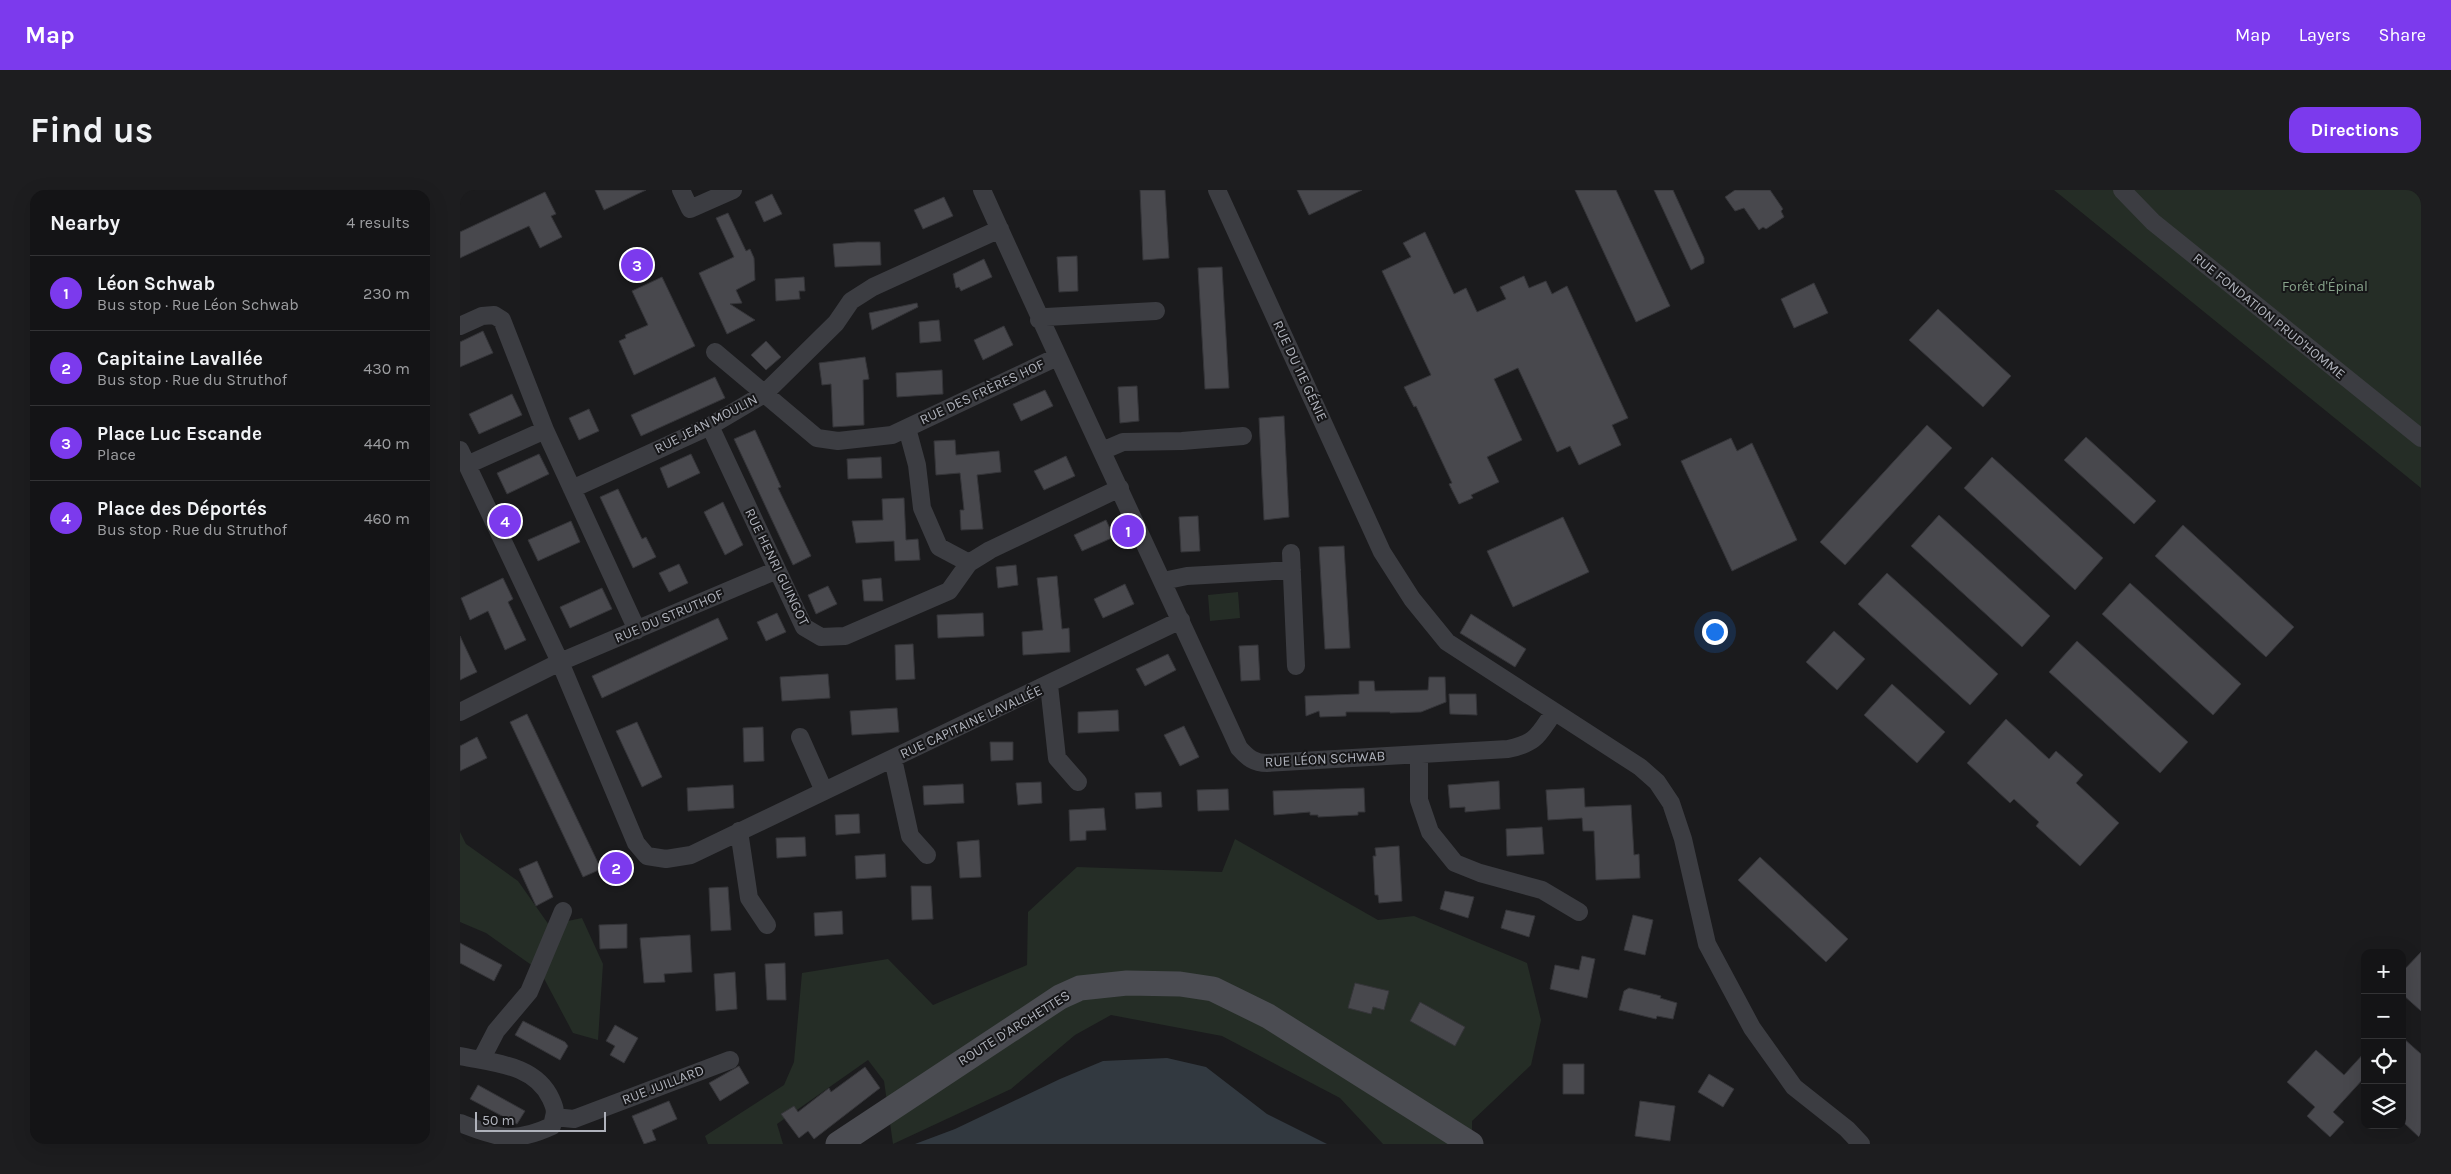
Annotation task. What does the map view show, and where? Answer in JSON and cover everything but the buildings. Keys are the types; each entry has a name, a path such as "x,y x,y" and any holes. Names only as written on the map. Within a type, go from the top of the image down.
{"street":[{"path":"680,190 690,209 734,190"},
{"name":"RUE LÉON SCHWAB","path":"982,190 1039,320 1163,580 1239,748 1248,758 1260,763 1419,755 1508,748 1527,745 1537,736 1554,712"},
{"name":"RUE DU 11E GÉNIE","path":"1216,190 1382,552 1412,599 1447,642 1640,766 1657,782 1671,803 1683,839 1707,944 1752,1028 1794,1087 1847,1129 1861,1144"},
{"name":"RUE FONDATION PRUD'HOMME","path":"2122,190 2160,228 2421,438"},
{"name":"RUE JEAN MOULIN","path":"572,489 710,426 764,394 836,323 851,301 873,287 1000,228"},
{"path":"1039,320 1046,317 1156,311"},
{"path":"460,326 482,316 494,315 502,320 545,430 636,630"},
{"name":"RUE DES FRÈRES HOF","path":"714,352 817,438 838,441 892,435 1057,357"},
{"name":"RUE HENRI GUINGOT","path":"710,426 804,627 821,637 845,636 949,591 969,562 990,550 1120,488"},
{"name":"RUE DES FRÈRES HOF","path":"906,428 917,465 922,508 939,546 969,562"},
{"path":"545,430 463,458 560,662"},
{"path":"1102,452 1123,442 1182,441 1243,436"},
{"path":"1163,580 1291,562 1296,666"},
{"name":"RUE DU STRUTHOF","path":"460,712 560,662 777,570"},
{"name":"RUE CAPITAINE LAVALLÉE","path":"560,662 636,843 647,856 666,859 691,855 1050,685 1181,620"},
{"name":"RUE CAPITAINE LAVALLÉE","path":"1050,685 1057,758 1078,782"},
{"path":"800,737 824,791"},
{"path":"1419,755 1419,800 1430,832 1455,863 1480,873 1542,890 1579,912"},
{"name":"RUE CAPITAINE LAVALLÉE","path":"893,759 910,836 926,855"},
{"path":"739,831 749,898 768,925"},
{"path":"481,1060 496,1031 529,992 563,911"},
{"name":"ROUTE D'ARCHETTES","path":"838,1144 1060,997 1080,988 1127,983 1180,984 1213,990 1268,1016 1471,1144"},
{"path":"460,1056 526,1071 546,1090 556,1111 552,1126 533,1138 507,1141 460,1123"},
{"name":"RUE JUILLARD","path":"554,1117 574,1118 730,1060"}],"green space":[{"name":"Forêt d'Épinal","path":"2054,190 2421,190 2421,488"},
{"path":"1238,592 1240,618 1210,621 1208,595"},
{"path":"460,832 466,844 518,881 549,925 582,918 603,964 598,1040 573,1033 540,971 486,933 460,922"},
{"path":"1235,839 1378,920 1414,916 1527,963 1541,1020 1531,1065 1472,1121 1472,1144 1383,1144 1340,1098 1222,1036 1111,1015 1075,1035 1011,1089 893,1144 884,1081 868,1060 777,1124 783,1144 708,1144 705,1136 784,1085 794,1062 802,973 888,959 933,1005 1027,965 1028,912 1077,867 1222,872"}],"shaded area":[{"path":"1167,1058 1206,1067 1267,1114 1327,1144 915,1144 955,1129 1060,1079 1103,1061"}],"place":[{"name":"Place Luc Escande","path":"637,265"},
{"name":"Place des Déportés","path":"505,521"},
{"name":"Léon Schwab","path":"1128,531"},
{"name":"Capitaine Lavallée","path":"616,868"}]}
